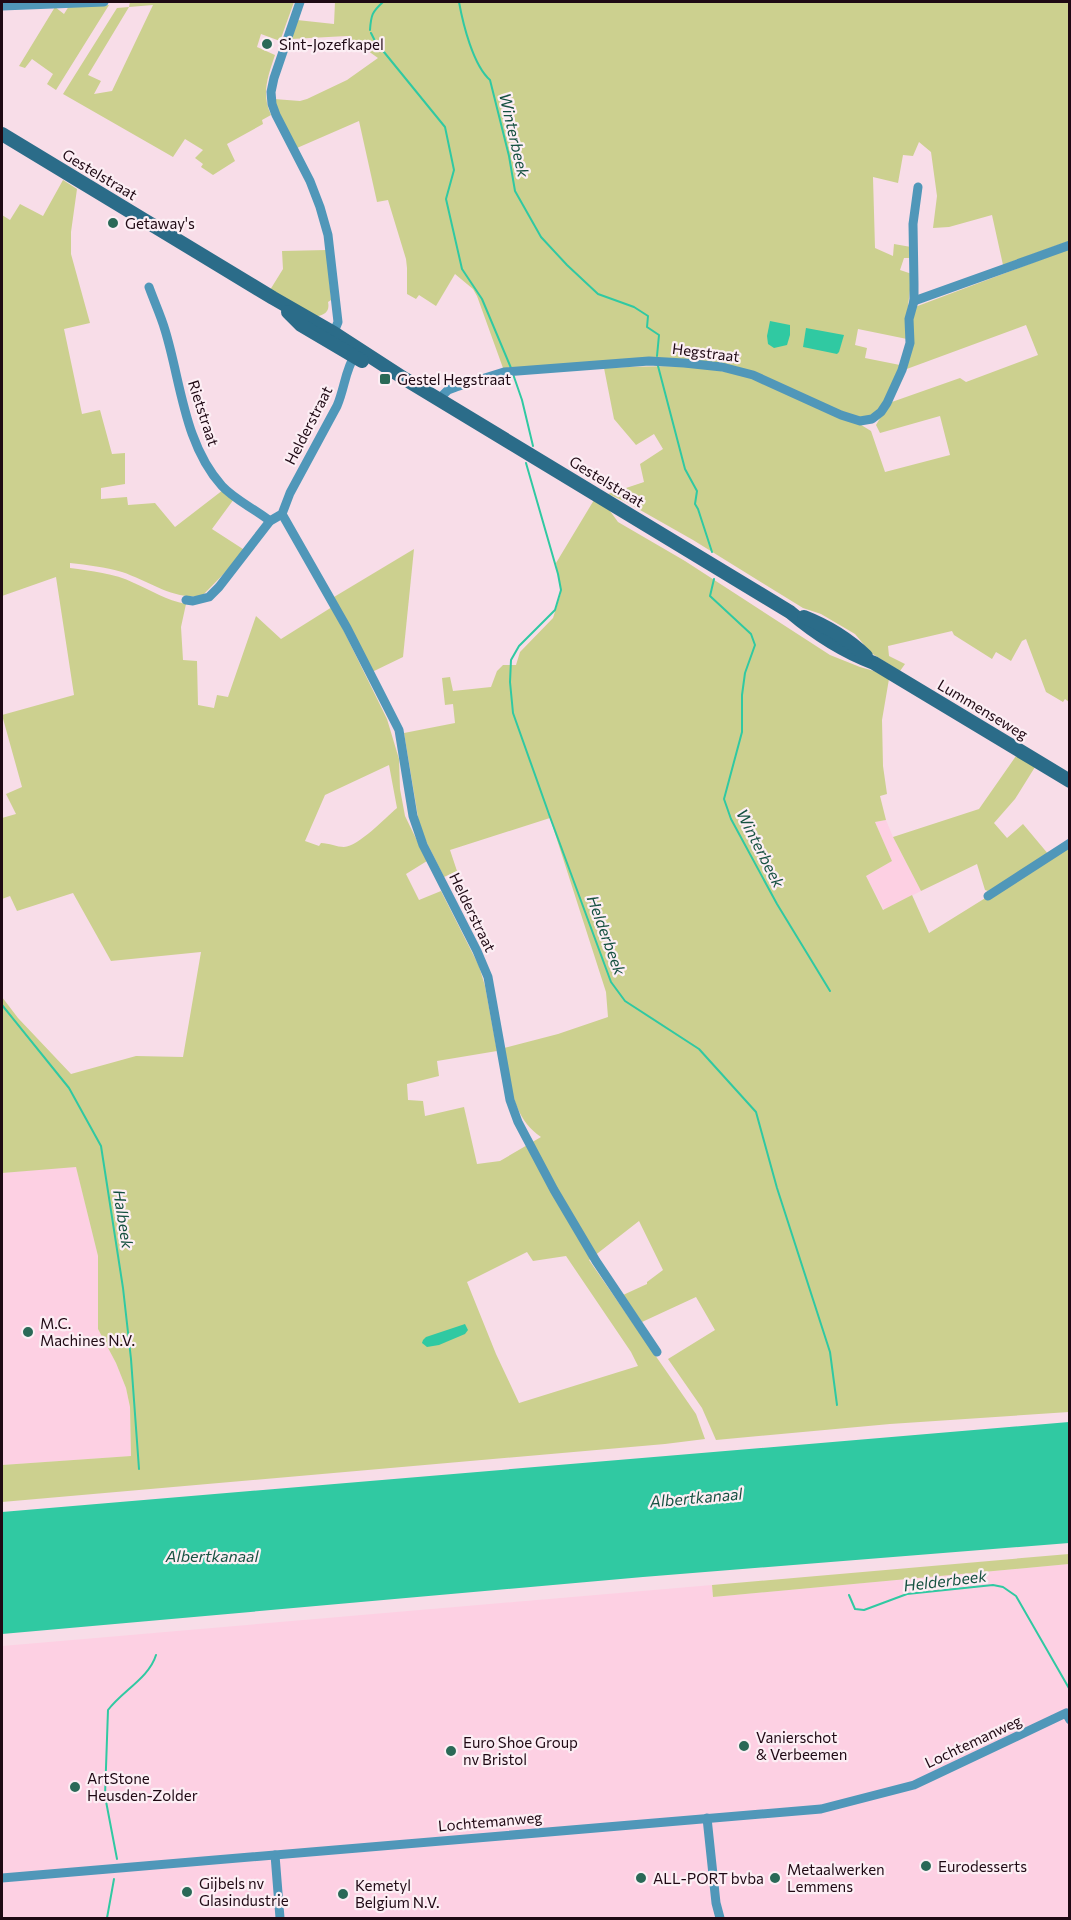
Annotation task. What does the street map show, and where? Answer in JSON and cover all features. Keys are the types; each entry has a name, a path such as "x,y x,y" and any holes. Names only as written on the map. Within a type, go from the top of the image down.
{"main road":[{"name":"Gestelstraat","path":"2,134 273,298 357,353 439,399 790,612 824,626 877,664"},
{"name":"Lummenseweg","path":"877,664 1070,781"}],"street":[{"path":"2,6 104,2"},
{"path":"300,2 274,78 272,104 310,181 328,235 338,322 332,337"},
{"name":"Hegstraat","path":"439,399 448,390 504,372 649,361 722,367 753,375 841,415 866,421 872,419 887,403 902,370 910,343 909,319 914,301 913,224 918,187"},
{"path":"914,301 1070,245"},
{"name":"Rietstraat","path":"149,287 165,331 181,399 202,457 225,490 270,521"},
{"name":"Helderstraat","path":"357,353 348,365 343,394 338,406 290,493 282,514 347,628 399,730 413,816 488,978 510,1100 518,1122 554,1190 596,1261 657,1352"},
{"path":"186,600 193,601 209,597 270,521 282,514"},
{"path":"988,896 1070,843"},
{"name":"Lochtemanweg","path":"2,1878 821,1809 914,1785 1066,1713 1070,1720"},
{"path":"707,1818 716,1903 720,1918"},
{"path":"275,1855 280,1918"}],"shaded area":[{"path":"130,2 294,2 280,41 261,34 257,47 275,55 266,92 271,115 262,120 263,124 227,144 235,161 213,175 201,167 203,164 195,158 203,150 185,139 173,157 63,94 117,8 129,7","holes":["153,5 112,91 94,94 101,81 88,75 129,7"]},
{"path":"335,2 1069,2 1069,241 1003,265 992,215 949,227 933,228 937,196 931,152 919,142 913,156 903,155 898,183 873,177 875,248 893,256 894,244 911,247 911,258 904,258 900,270 912,274 907,314 907,339 858,329 855,345 867,348 865,358 900,365 882,405 875,414 855,417 719,363 503,368 477,296 473,289 455,274 436,306 419,295 416,299 407,294 406,259 388,200 377,202 359,121 297,148 278,114 274,99 300,101 307,99 347,80 378,58 347,36 291,39 297,20 334,24"},
{"path":"109,5 56,90 47,84 53,74 32,59 25,68 19,66 55,7 64,14 69,6"},
{"path":"63,180 77,189 71,232 71,254 90,323 64,329 82,414 100,410 112,454 125,453 125,484 101,488 101,499 127,497 128,505 155,503 175,527 223,490 234,499 212,529 246,551 202,596 171,593 122,572 109,569 70,563 70,568 119,577 166,598 186,604 181,627 183,660 197,661 198,705 214,708 217,695 228,697 256,616 281,639 332,607 387,719 399,759 400,789 405,816 427,861 406,874 419,900 441,891 479,966 485,986 497,1051 437,1061 439,1076 407,1084 408,1100 423,1101 425,1116 464,1107 477,1164 500,1161 541,1137 523,1119 518,1108 510,1085 504,1048 558,1034 608,1017 606,992 550,818 450,850 457,871 444,877 419,823 404,733 455,723 453,704 445,705 442,678 450,677 453,691 491,687 497,671 503,665 516,665 520,652 553,618 561,593 556,563 594,500 610,511 618,522 685,561 830,655 889,679 882,720 883,766 887,794 880,796 886,820 875,822 892,861 866,876 883,910 912,895 929,933 1069,846 1069,1412 890,1424 716,1440 702,1408 668,1359 715,1330 696,1297 642,1322 623,1295 647,1284 663,1270 639,1221 589,1260 696,1414 705,1439 2,1502 2,1465 131,1456 130,1407 126,1388 98,1329 98,1256 76,1167 2,1173 2,997 18,1018 71,1074 136,1056 183,1057 201,952 111,961 73,893 17,911 10,896 2,899 2,818 16,814 6,794 22,787 2,715 74,695 56,577 2,596 2,215 10,220 20,204 43,216","holes":["389,765 397,808 364,837 350,845 344,847 321,843 319,846 305,841 325,795","527,1252 533,1261 566,1256 631,1352 638,1366 519,1403 467,1282"]},
{"path":"1069,249 1069,702 1065,699 1063,702 1046,692 1026,639 1022,641 1011,661 996,652 992,659 954,635 952,631 888,646 889,656 905,664 900,671 871,653 855,634 821,614 803,608 693,540 608,494 644,482 640,464 663,449 654,434 636,445 614,419 604,368 660,366 701,368 733,374 770,385 858,423 871,431 885,472 950,455 940,416 880,433 876,425 889,403 960,378 966,382 1038,355 1026,325 904,370 915,307"},
{"path":"327,250 331,300 328,302 328,310 325,314 317,316 270,290 283,269 282,251"},
{"path":"414,549 403,657 372,672 334,597"},
{"path":"1016,756 1035,767 1015,799 994,823 1007,838 1023,824 1049,855 988,891 985,890 977,864 921,891 893,837 979,809"},
{"path":"886,820 921,891 884,910 866,876 892,861 875,822"},
{"path":"76,1166 98,1256 98,1329 126,1388 130,1407 131,1456 2,1465 2,1173"},
{"path":"1069,1554 1069,1564 713,1597 712,1585"},
{"path":"1069,1564 1069,1918 2,1918 2,1646 712,1585 713,1597"}],"water":[{"path":"770,321 790,325 787,345 774,348 768,344"},
{"path":"806,328 844,335 839,352 837,354 803,347"},
{"path":"465,1324 468,1330 465,1334 439,1345 427,1347 422,1343 426,1337"},
{"name":"Albertkanaal","path":"1069,1422 1069,1543 643,1577 2,1634 2,1512"}],"waterway":[{"name":"Helderbeek","path":"370,30 373,14 383,2"},
{"name":"Winterbeek","path":"459,2 474,55 490,80 509,156 515,191 541,237 567,265 598,294 634,307 648,316 647,327 659,335 657,356"},
{"name":"Helderbeek","path":"371,33 375,41 445,127 454,170 446,199 462,269 482,299 511,368"},
{"name":"Winterbeek","path":"658,366 685,469 697,491 695,504 712,552"},
{"name":"Helderbeek","path":"513,374 533,446"},
{"name":"Helderbeek","path":"526,463 561,590 555,610 519,646 511,660 510,682 513,713 611,982 625,1001 699,1049 756,1112 777,1188 830,1352 837,1405"},
{"name":"Winterbeek","path":"714,579 710,596 751,634 755,645 745,673 742,695 742,732 724,799 731,819 777,904 830,991"},
{"name":"Halbeek","path":"2,1005 69,1088 101,1146 123,1288 139,1469"},
{"name":"Helderbeek","path":"849,1595 855,1609 864,1610 907,1594 993,1585 1003,1587 1016,1596 1070,1690"},
{"name":"Halbeek","path":"117,1859 105,1796 108,1710 148,1671 156,1655"},
{"name":"Halbeek","path":"107,1918 114,1879"}],"place":[{"name":"Sint-Jozefkapel","path":"267,44"},
{"name":"Getaway's","path":"113,223"},
{"name":"Gestel Hegstraat","path":"385,379"},
{"name":"M.C. Machines N.V.","path":"28,1332"},
{"name":"Vanierschot & Verbeemen","path":"744,1746"},
{"name":"Euro Shoe Group nv Bristol","path":"451,1751"},
{"name":"ArtStone Heusden-Zolder","path":"75,1787"},
{"name":"Eurodesserts","path":"926,1866"},
{"name":"ALL-PORT bvba","path":"641,1878"},
{"name":"Metaalwerken Lemmens","path":"775,1878"},
{"name":"Gijbels nv Glasindustrie","path":"187,1892"},
{"name":"Kemetyl Belgium N.V.","path":"343,1894"}]}
